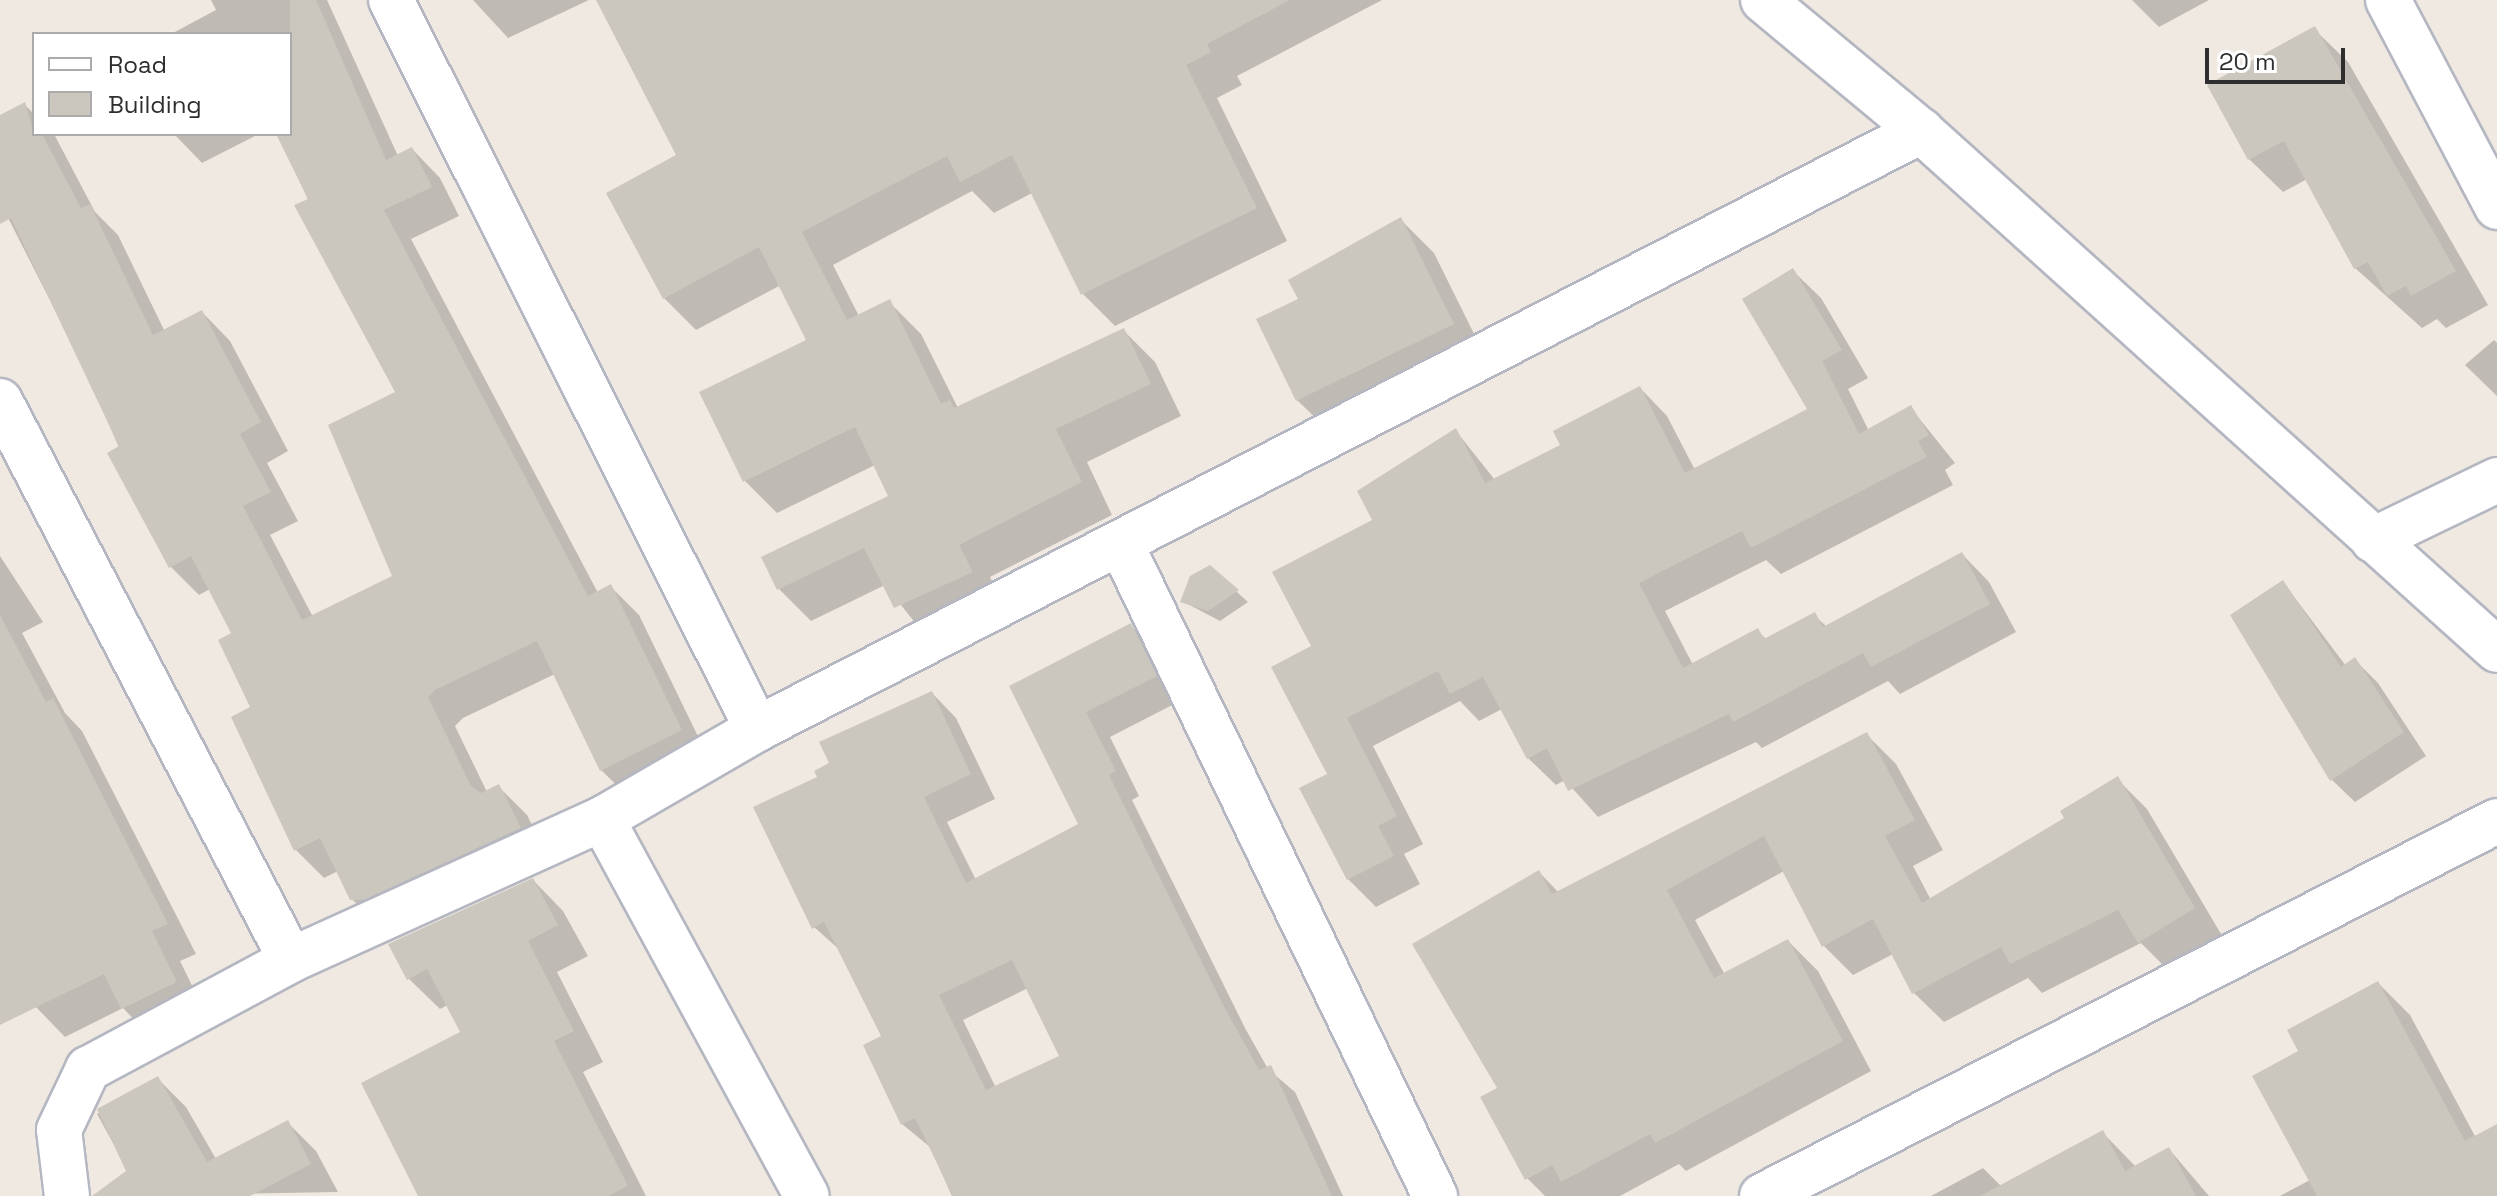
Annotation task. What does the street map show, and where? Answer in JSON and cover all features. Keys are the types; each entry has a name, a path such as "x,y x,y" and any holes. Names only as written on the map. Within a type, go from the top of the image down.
{"street":[{"path":"391,0 757,729"},
{"path":"1763,0 1921,131 2497,650"},
{"path":"2388,0 2497,207"},
{"path":"67,1196 59,1130 88,1069 291,960 602,819 757,729 1921,131"},
{"path":"0,401 291,960"},
{"path":"2373,540 2497,480"},
{"path":"1121,544 1435,1196"},
{"path":"602,819 807,1196"},
{"path":"1762,1196 1838,1180 2497,821"}],"building":[{"path":"290,0 316,0 386,160 412,147 432,187 384,210 588,596 611,584 682,730 600,771 537,641 435,690 428,697 471,786 481,793 499,784 521,828 364,900 350,900 320,838 294,851 231,717 250,707 218,640 231,633 191,556 169,568 107,453 119,446 11,218 0,224 0,115 25,102 32,136 43,136 81,208 90,204 153,335 202,310 261,422 240,434 271,492 243,506 302,620 392,576 328,425 395,392 294,205 308,199 277,136 292,136"},
{"path":"596,0 1290,0 1207,44 1211,52 1186,65 1257,208 1081,295 1012,155 960,182 947,156 802,232 847,320 890,299 941,404 950,400 954,408 1124,328 1151,384 1056,429 1082,482 959,545 973,572 894,608 864,548 777,590 761,557 888,496 855,427 743,482 699,392 806,340 759,247 663,299 606,193 676,155"},
{"path":"2315,26 2456,271 2411,296 2406,286 2387,296 2368,262 2354,269 2284,141 2248,160 2207,85"},
{"path":"1401,217 1454,324 1296,401 1256,319 1298,299 1288,280"},
{"path":"1793,268 1842,350 1822,361 1859,434 1911,405 1929,435 1918,441 1927,457 1751,548 1742,531 1639,583 1683,668 1758,628 1764,639 1815,612 1823,627 1962,552 1990,604 1871,667 1863,653 1733,722 1729,714 1568,791 1547,748 1527,759 1483,677 1450,694 1438,671 1347,718 1397,816 1378,826 1394,856 1347,880 1299,788 1327,774 1271,667 1311,646 1272,572 1372,520 1357,491 1456,428 1485,483 1560,445 1553,431 1640,386 1685,473 1807,409 1742,299"},
{"path":"1210,565 1239,590 1208,611 1180,602 1190,576"},
{"path":"2283,580 2341,667 2355,657 2404,732 2330,781 2230,615"},
{"path":"0,615 46,702 53,698 168,924 152,931 177,982 121,1009 104,974 0,1025"},
{"path":"1131,623 1157,676 1086,712 1116,771 1109,775 1221,1001 1259,1070 1271,1065 1332,1196 953,1196 915,1118 901,1125 863,1045 881,1036 824,922 812,929 753,807 817,777 814,771 829,763 819,742 932,691 971,774 924,797 966,883 1078,824 1009,686","holes":["1012,960 1059,1056 986,1090 939,995"]},
{"path":"1867,732 1915,820 1885,836 1922,903 2064,818 2060,811 2118,776 2195,908 2138,943 2118,910 2010,964 2001,947 1912,994 1873,919 1822,947 1764,836 1667,890 1714,978 1788,939 1843,1041 1655,1143 1650,1134 1561,1182 1552,1165 1525,1180 1480,1097 1497,1088 1412,944 1539,870 1552,894"},
{"path":"533,878 558,925 528,941 574,1031 554,1041 628,1186 608,1196 418,1196 361,1083 460,1032 427,969 407,980 388,944"},
{"path":"2378,981 2465,1141 2497,1124 2497,1196 2317,1196 2252,1076 2298,1051 2287,1030"},
{"path":"158,1076 207,1162 288,1120 311,1164 250,1196 92,1196 126,1171 97,1109"},
{"path":"2103,1130 2125,1171 2169,1147 2196,1196 1980,1196"}]}
